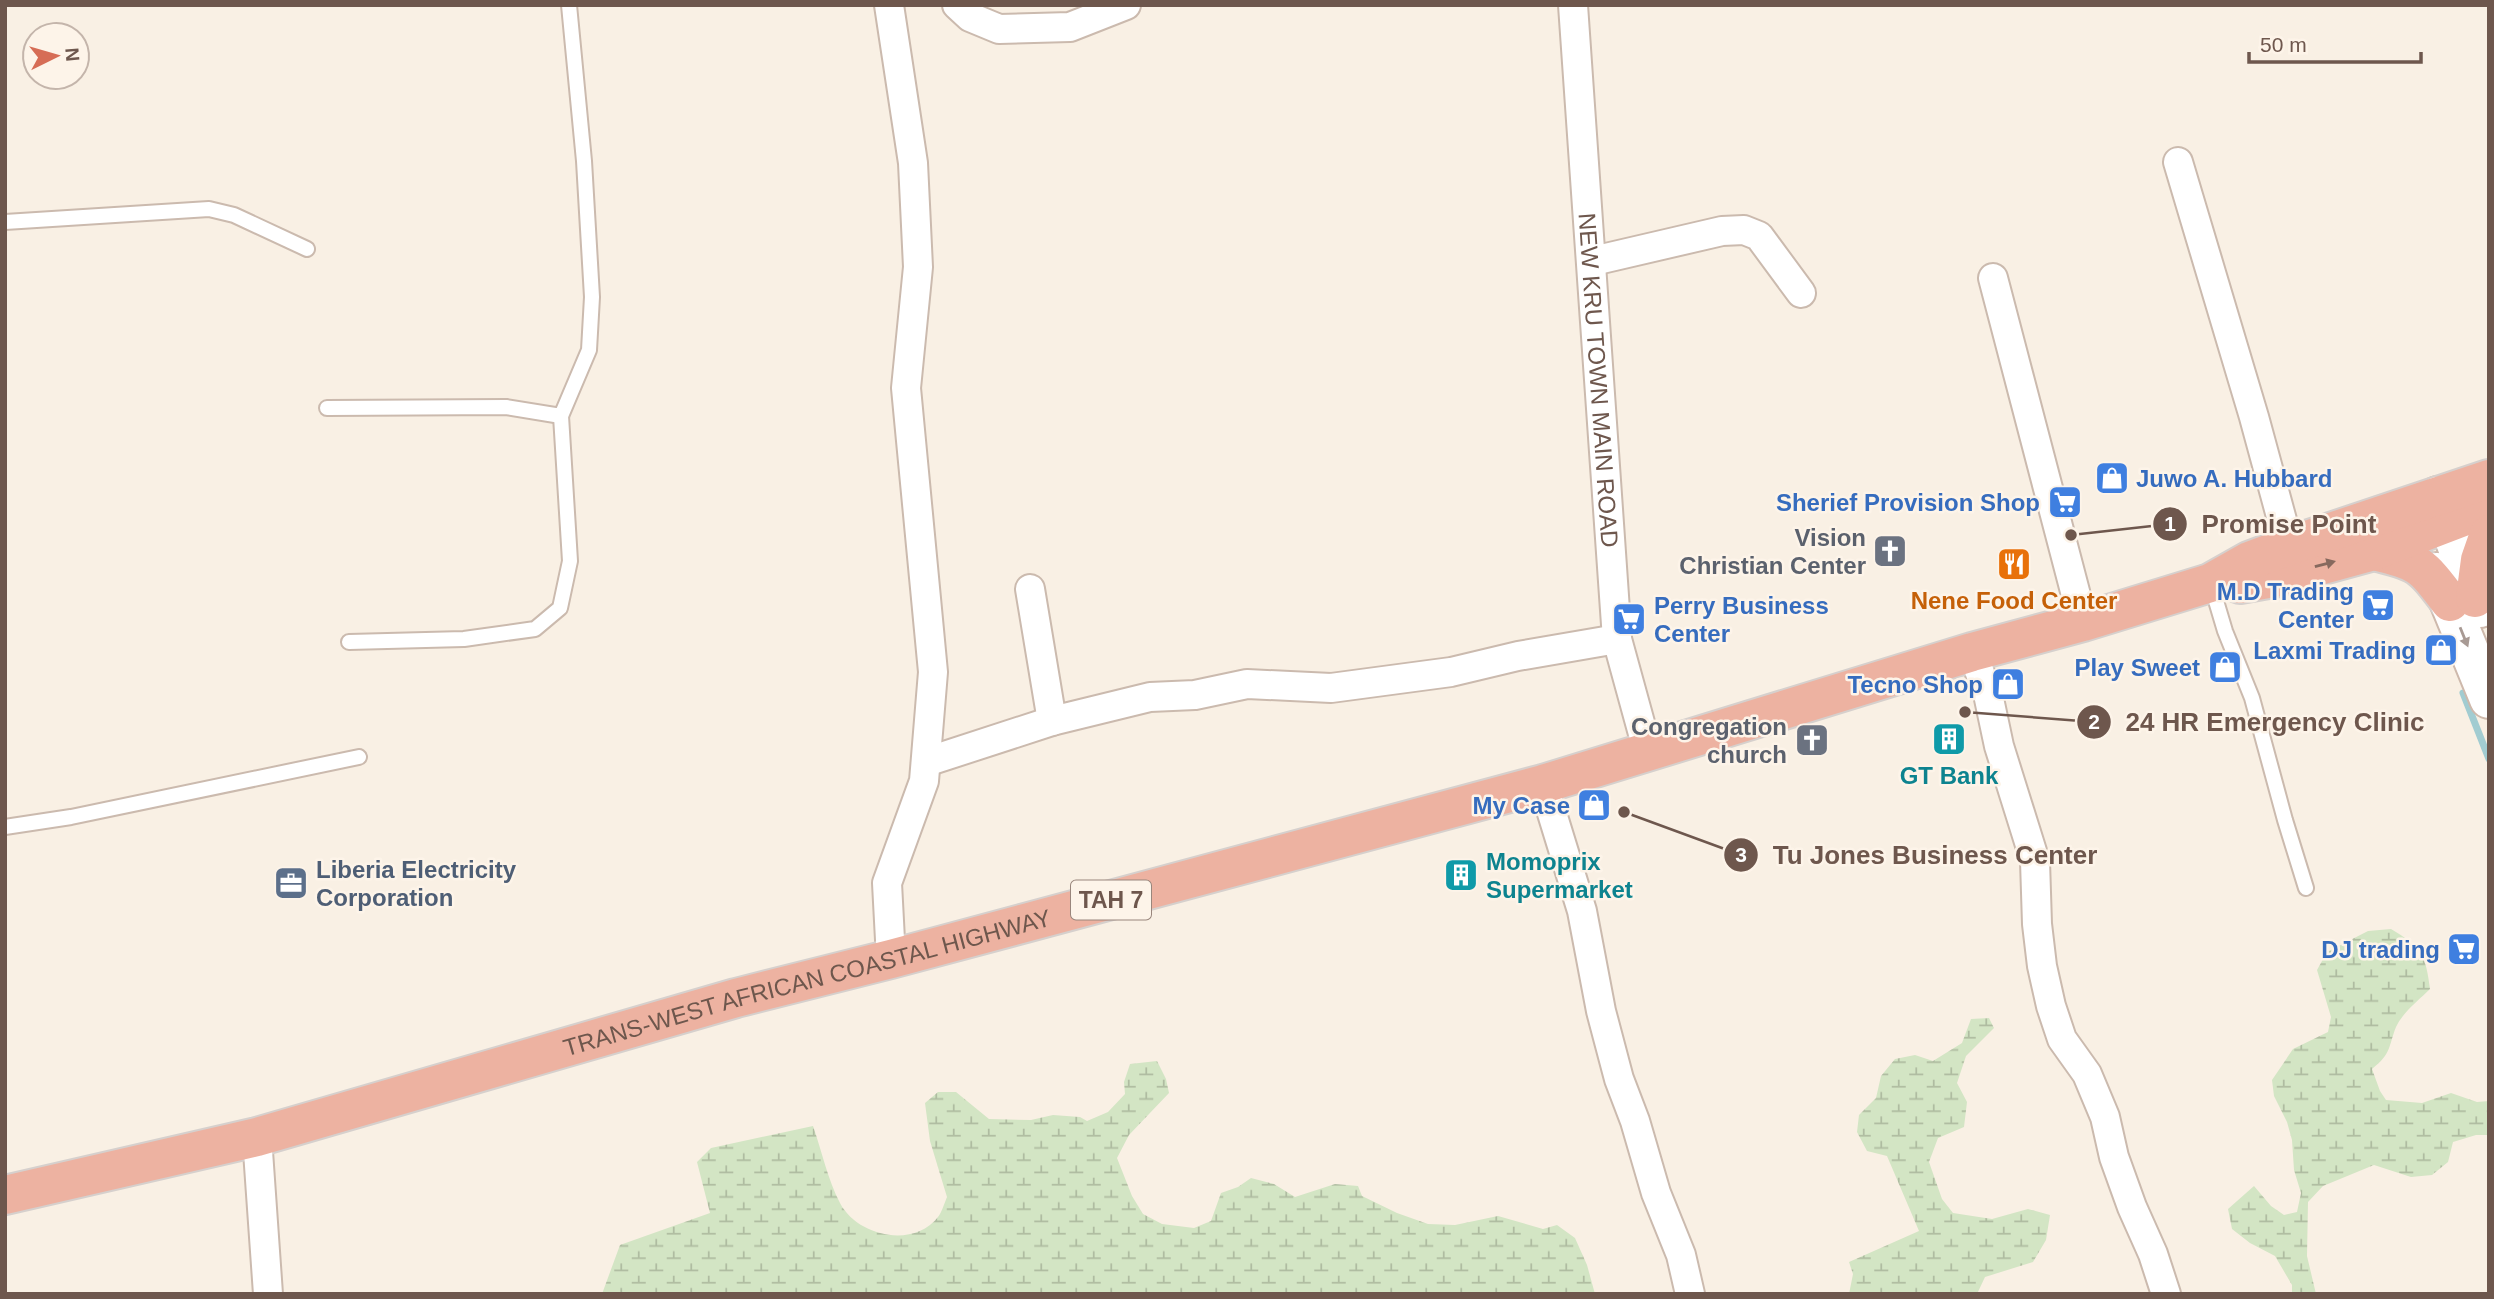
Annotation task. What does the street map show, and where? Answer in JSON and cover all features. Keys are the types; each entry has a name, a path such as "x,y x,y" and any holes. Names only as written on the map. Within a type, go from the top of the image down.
{"highway":[{"name":"TRANS-WEST AFRICAN COASTAL HIGHWAY","path":"2210,583 2258,582 2374,551 2489,479"},
{"name":"TRANS-WEST AFRICAN COASTAL HIGHWAY","path":"5,1195 257,1137 736,998 891,960 1543,784 1972,652 2210,583 2249,561 2289,546 2429,515 2489,507"},
{"path":"2471,610 2480,560 2489,534"},
{"path":"2374,551 2417,564 2471,610"}],"main road":[{"path":"2429,515 2471,610 2489,699"}],"street":[{"path":"889,5 913,163 918,267 906,388 933,672 924,781 887,884 891,960"},
{"path":"957,5 970,17 999,29 1070,27 1126,5"},
{"name":"NEW KRU TOWN MAIN ROAD","path":"1573,5 1617,639 1648,752"},
{"path":"2178,162 2254,417 2289,546"},
{"path":"1592,261 1722,231 1744,230 1759,236 1801,293"},
{"path":"1993,278 2083,622"},
{"path":"1030,589 1052,721"},
{"path":"926,762 1052,721 1150,697 1195,695 1247,684 1331,688 1451,672 1518,656 1617,639"},
{"path":"1972,652 1988,694 1999,746 2035,861 2037,924 2042,966 2051,1006 2062,1039 2087,1074 2105,1117 2114,1157 2166,1294"},
{"path":"1543,784 1582,911 1601,1011 1619,1079 1635,1121 1656,1193 1681,1255 1690,1294"},
{"path":"257,1137 268,1294"}],"lane":[{"path":"349,642 464,639 535,629 560,608 570,561 561,416 589,349 592,297 584,161 569,5"},
{"path":"5,222 209,209 234,215 307,248"},
{"path":"327,408 506,407 561,416"},
{"path":"2210,583 2225,631 2252,698 2306,888"},
{"path":"5,827 71,817 359,757"}],"green space":[{"path":"2391,929 2409,941 2420,953 2430,989 2403,1016 2386,1054 2372,1069 2380,1091 2386,1100 2422,1103 2451,1093 2477,1102 2489,1101 2489,1135 2476,1135 2453,1142 2448,1162 2432,1175 2411,1177 2374,1165 2323,1186 2308,1202 2307,1256 2316,1294 2292,1294 2292,1285 2275,1256 2250,1243 2232,1229 2228,1209 2254,1186 2271,1206 2284,1215 2297,1212 2301,1193 2294,1170 2292,1140 2287,1122 2274,1096 2272,1080 2293,1049 2328,1032 2331,1017 2317,970 2327,952 2368,931"},
{"path":"1989,1018 1994,1028 1966,1056 1957,1083 1967,1102 1964,1127 1938,1138 1929,1162 1942,1199 1953,1213 1992,1219 2028,1209 2050,1215 2046,1240 2033,1262 1985,1277 1977,1294 1849,1294 1853,1274 1849,1262 1919,1231 1887,1156 1867,1151 1857,1132 1859,1115 1876,1098 1881,1076 1895,1059 1915,1055 1933,1061 1962,1043 1971,1019"},
{"path":"1157,1061 1166,1079 1169,1093 1129,1135 1117,1158 1132,1196 1143,1214 1162,1224 1194,1228 1211,1221 1221,1193 1238,1187 1251,1178 1274,1184 1295,1197 1335,1184 1358,1186 1362,1196 1428,1224 1455,1225 1498,1216 1543,1229 1557,1225 1575,1238 1587,1265 1595,1294 602,1294 620,1245 710,1213 697,1162 711,1148 813,1126 832,1185 848,1214 859,1224 886,1234 915,1233 938,1217 947,1197 930,1141 925,1103 938,1092 956,1092 989,1119 1031,1120 1053,1115 1080,1117 1087,1121 1108,1112 1125,1094 1124,1082 1130,1064"}],"waterway":[{"path":"2463,693 2489,759"}],"place":[{"name":"Juwo A. Hubbard","path":"2112,478"},
{"name":"Sherief Provision Shop","path":"2065,502"},
{"name":"Promise Point","path":"2071,535"},
{"name":"Vision Christian Center","path":"1890,551"},
{"name":"Nene Food Center","path":"2014,564"},
{"name":"M.D Trading Center","path":"2378,605"},
{"name":"Perry Business Center","path":"1629,619"},
{"name":"Laxmi Trading","path":"2441,650"},
{"name":"Play Sweet","path":"2225,667"},
{"name":"Tecno Shop","path":"2008,684"},
{"name":"24 HR Emergency Clinic","path":"1965,712"},
{"name":"GT Bank","path":"1949,739"},
{"name":"Congregation church","path":"1812,740"},
{"name":"My Case","path":"1594,805"},
{"name":"Tu Jones Business Center","path":"1624,812"},
{"name":"Momoprix Supermarket","path":"1461,875"},
{"name":"Liberia Electricity Corporation","path":"291,883"},
{"name":"DJ trading","path":"2464,949"}]}
